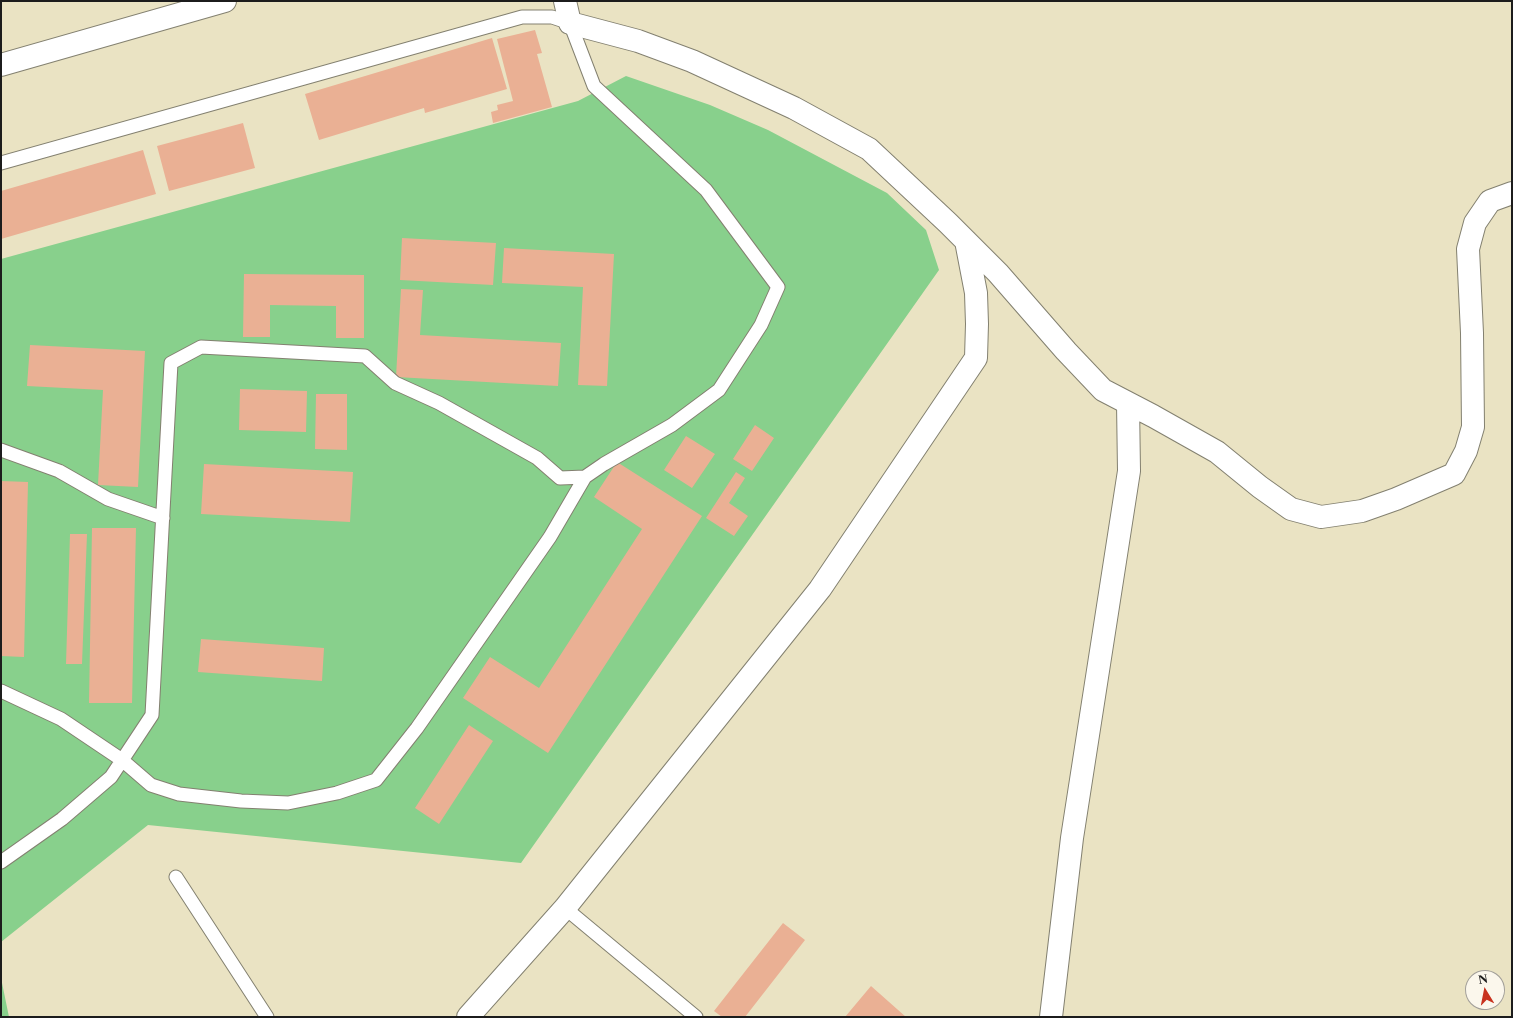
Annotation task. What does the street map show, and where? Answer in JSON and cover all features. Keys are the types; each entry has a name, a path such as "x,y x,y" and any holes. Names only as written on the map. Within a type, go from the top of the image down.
{"street":[{"path":"1,65 225,1"},
{"path":"565,1 570,23 638,41 692,61 794,108 862,146 875,155 998,273 1066,351 1103,390 1217,452 1260,487 1291,509 1321,517 1362,511 1396,499 1454,474 1466,452 1473,427 1472,333 1468,249 1475,223 1490,201 1512,194"},
{"path":"468,1017 565,908 820,588 976,358 978,324 976,293 966,241"},
{"path":"1051,1017 1072,838 1129,471 1128,403"}],"lane":[{"path":"1,163 522,17 552,17 570,23 594,86 706,190 778,287 761,325 719,390 672,425 604,464 586,477 546,543 417,728 376,780 338,793 288,803 241,801 179,794 151,784 122,760 61,719 1,691"},
{"path":"1,862 62,819 111,777 152,715 171,363 201,347 365,356 395,383 439,403 537,458 560,478 586,477"},
{"path":"1,450 59,471 108,499 163,518"},
{"path":"176,877 267,1017"},
{"path":"565,908 696,1017"}],"green space":[{"path":"626,76 710,105 768,130 887,193 926,230 939,270 521,863 148,825 1,942 1,259 578,101"},
{"path":"1,978 9,1017 1,1017"}],"building":[{"path":"535,30 542,53 537,54 552,107 493,123 491,112 498,110 497,105 513,101 497,39"},
{"path":"492,38 507,89 425,113 424,108 319,140 305,94"},
{"path":"243,123 255,168 169,191 157,146"},
{"path":"143,150 156,194 1,239 1,191"},
{"path":"402,238 496,243 493,285 400,280"},
{"path":"504,248 614,254 607,386 578,385 583,287 502,283"},
{"path":"244,274 364,275 364,338 336,338 336,306 270,305 270,337 243,337"},
{"path":"401,289 423,290 420,335 561,343 558,386 396,377"},
{"path":"30,345 145,351 138,487 98,485 103,390 27,386"},
{"path":"240,389 307,391 306,432 239,430"},
{"path":"316,394 347,394 347,450 315,449"},
{"path":"755,425 774,438 752,471 733,459"},
{"path":"686,436 715,454 692,488 664,470"},
{"path":"617,462 702,516 548,753 463,698 490,657 539,688 642,529 594,497"},
{"path":"204,464 353,472 350,522 201,514"},
{"path":"736,472 745,478 729,503 748,516 734,536 706,518"},
{"path":"1,481 28,482 24,657 1,656"},
{"path":"92,528 136,528 132,703 89,703"},
{"path":"70,534 87,534 82,664 66,664"},
{"path":"201,639 324,648 322,681 198,672"},
{"path":"469,725 493,741 439,824 415,808"},
{"path":"783,923 805,940 745,1017 722,1017 714,1011"},
{"path":"871,986 906,1017 845,1017"}]}
